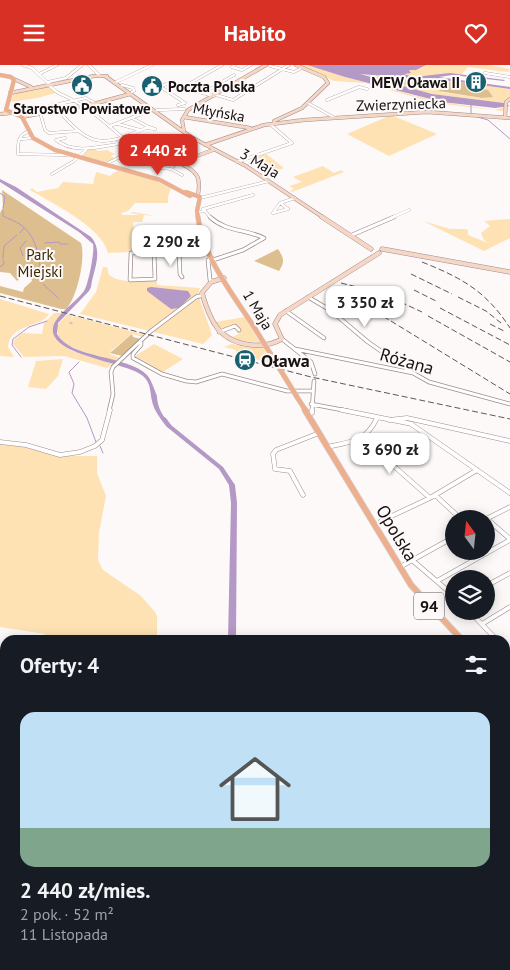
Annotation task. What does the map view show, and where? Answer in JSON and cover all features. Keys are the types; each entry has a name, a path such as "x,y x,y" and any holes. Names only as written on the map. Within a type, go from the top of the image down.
{"main road":[{"path":"0,75 14,79 6,108 11,113 22,117 28,131 40,143 67,155 149,176 197,196"},
{"name":"1 Maja","path":"197,196 199,231 211,260 297,397"},
{"name":"Opolska","path":"297,397 400,567 419,594 457,635"}],"street":[{"path":"23,65 31,67 59,95 74,101 110,126 123,138"},
{"path":"31,67 36,65"},
{"path":"39,74 57,65"},
{"path":"48,83 66,78 82,65"},
{"path":"89,65 100,76"},
{"path":"116,82 152,65"},
{"path":"182,88 222,65"},
{"path":"235,65 232,67 242,70 252,65"},
{"path":"259,65 294,72 302,67"},
{"path":"153,87 168,84 233,100 289,65"},
{"path":"277,121 309,104 328,82 323,77 296,65"},
{"path":"157,110 186,110 215,96 267,66"},
{"path":"485,73 510,77"},
{"path":"203,93 234,75"},
{"name":"3 Maja","path":"10,93 48,83 100,76 105,76 122,85"},
{"path":"14,79 31,87"},
{"name":"3 Maja","path":"116,82 132,92 138,100 175,126 213,150 269,181 377,251"},
{"path":"22,117 81,107 132,92 130,87 122,85"},
{"name":"3 Maja","path":"12,88 36,87"},
{"path":"161,87 184,103 177,104 186,110"},
{"path":"327,100 359,87 367,89"},
{"name":"3 Maja","path":"12,88 23,89"},
{"path":"23,112 86,98 94,103"},
{"path":"508,118 506,103 510,99"},
{"path":"309,104 335,118"},
{"path":"0,113 6,108"},
{"path":"506,109 510,113"},
{"path":"110,126 152,110"},
{"path":"175,126 182,121 186,110"},
{"path":"59,111 79,131 94,142 118,142 129,152 178,164 196,174 197,196 208,196 269,181"},
{"name":"Zwierzyniecka","path":"277,121 421,112 508,118"},
{"path":"0,113 11,113"},
{"path":"17,115 31,116"},
{"path":"41,116 45,130 49,133 79,131"},
{"path":"132,118 139,121 145,129"},
{"path":"127,126 139,121"},
{"path":"108,163 129,152 181,136 186,133 182,121"},
{"name":"Młyńska","path":"169,122 182,121 251,129"},
{"name":"Zwierzyniecka","path":"205,145 277,121 292,121"},
{"path":"72,124 68,126 74,132"},
{"path":"118,124 145,129"},
{"path":"237,162 292,143 270,124"},
{"path":"69,133 65,138 56,140 61,144 87,149 118,142 145,129"},
{"path":"28,131 17,141 19,155 67,155"},
{"path":"20,139 33,138"},
{"path":"65,138 70,145"},
{"path":"52,174 87,149"},
{"path":"178,164 213,150"},
{"path":"121,157 161,165"},
{"path":"147,163 152,158"},
{"path":"147,163 162,168 172,168 182,175"},
{"path":"197,212 205,211 204,209 217,204 253,195"},
{"path":"208,196 217,204"},
{"name":"3 Maja","path":"280,203 288,209 273,213 280,203 295,198"},
{"path":"352,235 409,210"},
{"path":"205,211 210,217 225,227 250,231 264,238 242,249 211,260 210,280 212,281"},
{"path":"154,252 155,279 130,280 131,253 154,252 179,251 207,250"},
{"path":"179,251 180,274 182,277"},
{"path":"315,374 312,363 282,338 276,322 280,315 377,251 392,251 510,272"},
{"path":"224,278 212,281 205,287 202,295 214,326 219,332 230,340 250,345 268,343 282,338"},
{"path":"0,442 26,445 60,455 80,452 95,446 102,440 111,405 113,391 111,373 113,367 151,331 196,297 202,295"},
{"path":"308,297 330,310 364,339 413,373"},
{"path":"286,311 324,338"},
{"path":"219,332 235,326 239,329"},
{"path":"141,341 142,344 133,354 134,358 167,376 196,382 222,374 287,391 312,391"},
{"name":"Różana","path":"295,349 413,373 429,382 510,404"},
{"path":"304,356 309,352"},
{"path":"312,413 314,381"},
{"path":"312,404 411,425 510,493"},
{"path":"327,447 362,438 373,429 377,418"},
{"path":"389,420 400,418 415,420 503,439 510,443"},
{"path":"411,425 415,420"},
{"path":"303,495 290,471 275,469 273,454 276,450 319,433"},
{"path":"362,438 450,510"},
{"path":"381,521 432,496 478,470"},
{"path":"495,514 510,507"},
{"path":"437,581 510,539 495,526"},
{"path":"400,567 445,542"},
{"path":"412,560 445,588"},
{"path":"495,581 510,573"},
{"path":"482,624 510,607"},
{"path":"478,620 492,635"}],"shaded area":[{"path":"299,65 307,65 436,101 495,110 504,107 504,110 502,111 435,103 365,83 334,81"},
{"path":"307,65 426,65 416,70 409,70 411,73 404,74 414,77 450,73 505,80 452,75 439,77 510,87 510,89 459,82 360,74 432,94 504,103 510,106 495,108 442,102 345,77"},
{"path":"426,65 488,65 510,69 508,72 468,67 461,75 411,76 404,74 411,72 408,70 418,69"},
{"path":"359,74 410,79 393,80 409,84 435,83 449,87 440,92 482,98 486,98 488,90 467,85 467,83 510,89 510,98 504,103 432,94"},
{"path":"48,86 56,93 10,102 14,92"},
{"path":"108,103 147,110 132,116 103,104"},
{"path":"391,115 437,134 389,156 347,134"},
{"path":"95,149 98,151 107,150 115,154 111,156 116,159 106,162 82,156 88,150"},
{"path":"266,154 284,168 279,170 270,169 252,159"},
{"path":"323,166 334,173 341,170 344,172 292,192 290,191 294,189 289,186 302,182 293,177"},
{"path":"118,170 151,179 171,188 168,203 135,203 128,211 121,213 123,215 140,215 130,213 133,212 156,216 144,215 142,222 133,222 134,232 142,233 148,241 146,242 150,251 108,253 104,243 86,225 30,190 32,188 37,192 58,188 63,182 93,184 96,172 110,176"},
{"path":"0,179 16,187 91,237 95,243 97,261 91,287 58,323 57,334 64,342 74,348 127,364 147,375 152,382 161,412 171,425 167,427 156,412 149,385 143,376 134,371 71,350 59,342 53,333 55,322 86,288 92,261 93,244 79,232 0,182"},
{"path":"510,219 510,238 484,251 423,221 450,229 468,230 468,235 488,243 484,240 481,233 490,226 484,221"},
{"path":"103,267 107,267 109,275 116,279 126,281 153,280 157,281 157,285 200,288 198,294 212,335 203,344 80,314 96,292"},
{"path":"147,288 188,291 191,296 179,308 171,309 147,291"},
{"path":"0,299 49,314 40,322 14,334 10,339 8,347 14,357 0,356"},
{"path":"54,313 64,313 54,324 55,338 72,351 113,364 107,368 64,356 24,357 13,344 15,339 22,333 42,334 44,323"},
{"path":"68,314 72,316 71,320 74,316 145,335 143,337 132,334 111,351 110,354 121,358 117,361 104,358 78,350 61,340 58,335 57,325"},
{"path":"245,317 260,343 232,339 224,332 232,337 239,334 234,327 220,328 215,322"},
{"path":"154,344 183,359 163,372 135,356"},
{"path":"232,344 245,347 263,347 272,364 236,353 236,350 224,347"},
{"path":"63,359 58,376 46,389 28,387 36,361"},
{"path":"0,444 25,446 54,456 97,456 97,473 106,496 99,533 98,560 103,570 141,596 155,612 157,616 157,635 45,635 0,627"}],"green space":[{"path":"410,79 467,83 468,85 488,90 493,97 482,98 438,91 449,87 430,81 416,83 412,86 392,82"},
{"name":"Park Miejski","path":"2,190 81,243 80,277 74,296 66,309 0,293 0,286 23,292 24,288 32,281 31,276 28,274 22,276 17,281 10,273 0,272"},
{"path":"278,249 283,260 279,271 254,261"},
{"path":"132,334 133,337 141,339 122,356 110,353"}],"waterway":[{"path":"471,105 471,113"},
{"path":"474,116 488,120 510,139"},
{"path":"0,193 5,197 3,208"},
{"path":"3,211 3,216 27,230 35,243 42,282"},
{"path":"20,233 24,228"},
{"path":"3,258 4,246 17,235"},
{"path":"23,256 20,248 26,241"},
{"path":"45,243 59,242 60,244 68,244"},
{"path":"0,267 4,264 3,260"},
{"path":"43,284 58,298"},
{"path":"21,357 12,345 13,339 29,327 47,321"},
{"path":"79,362 69,372 74,384 72,393 87,418 96,442"},
{"name":"Oława","path":"164,419 169,426 221,468 232,485 234,503 232,635"},
{"path":"100,446 103,453"}],"railway":[{"path":"422,262 472,287 492,304 510,328"},
{"path":"411,274 452,294"},
{"path":"341,283 381,293 422,312"},
{"path":"414,290 438,302"},
{"path":"0,296 311,377 510,419"},
{"path":"458,297 486,311 501,323"},
{"path":"368,307 510,394"},
{"path":"440,308 510,345"},
{"path":"428,316 510,362"},
{"path":"490,324 506,332"}],"place":[{"name":"MEW Oława II","path":"476,82"},
{"name":"Starostwo Powiatowe","path":"82,85"},
{"name":"Poczta Polska","path":"152,86"},
{"name":"Oława","path":"245,360"}]}
